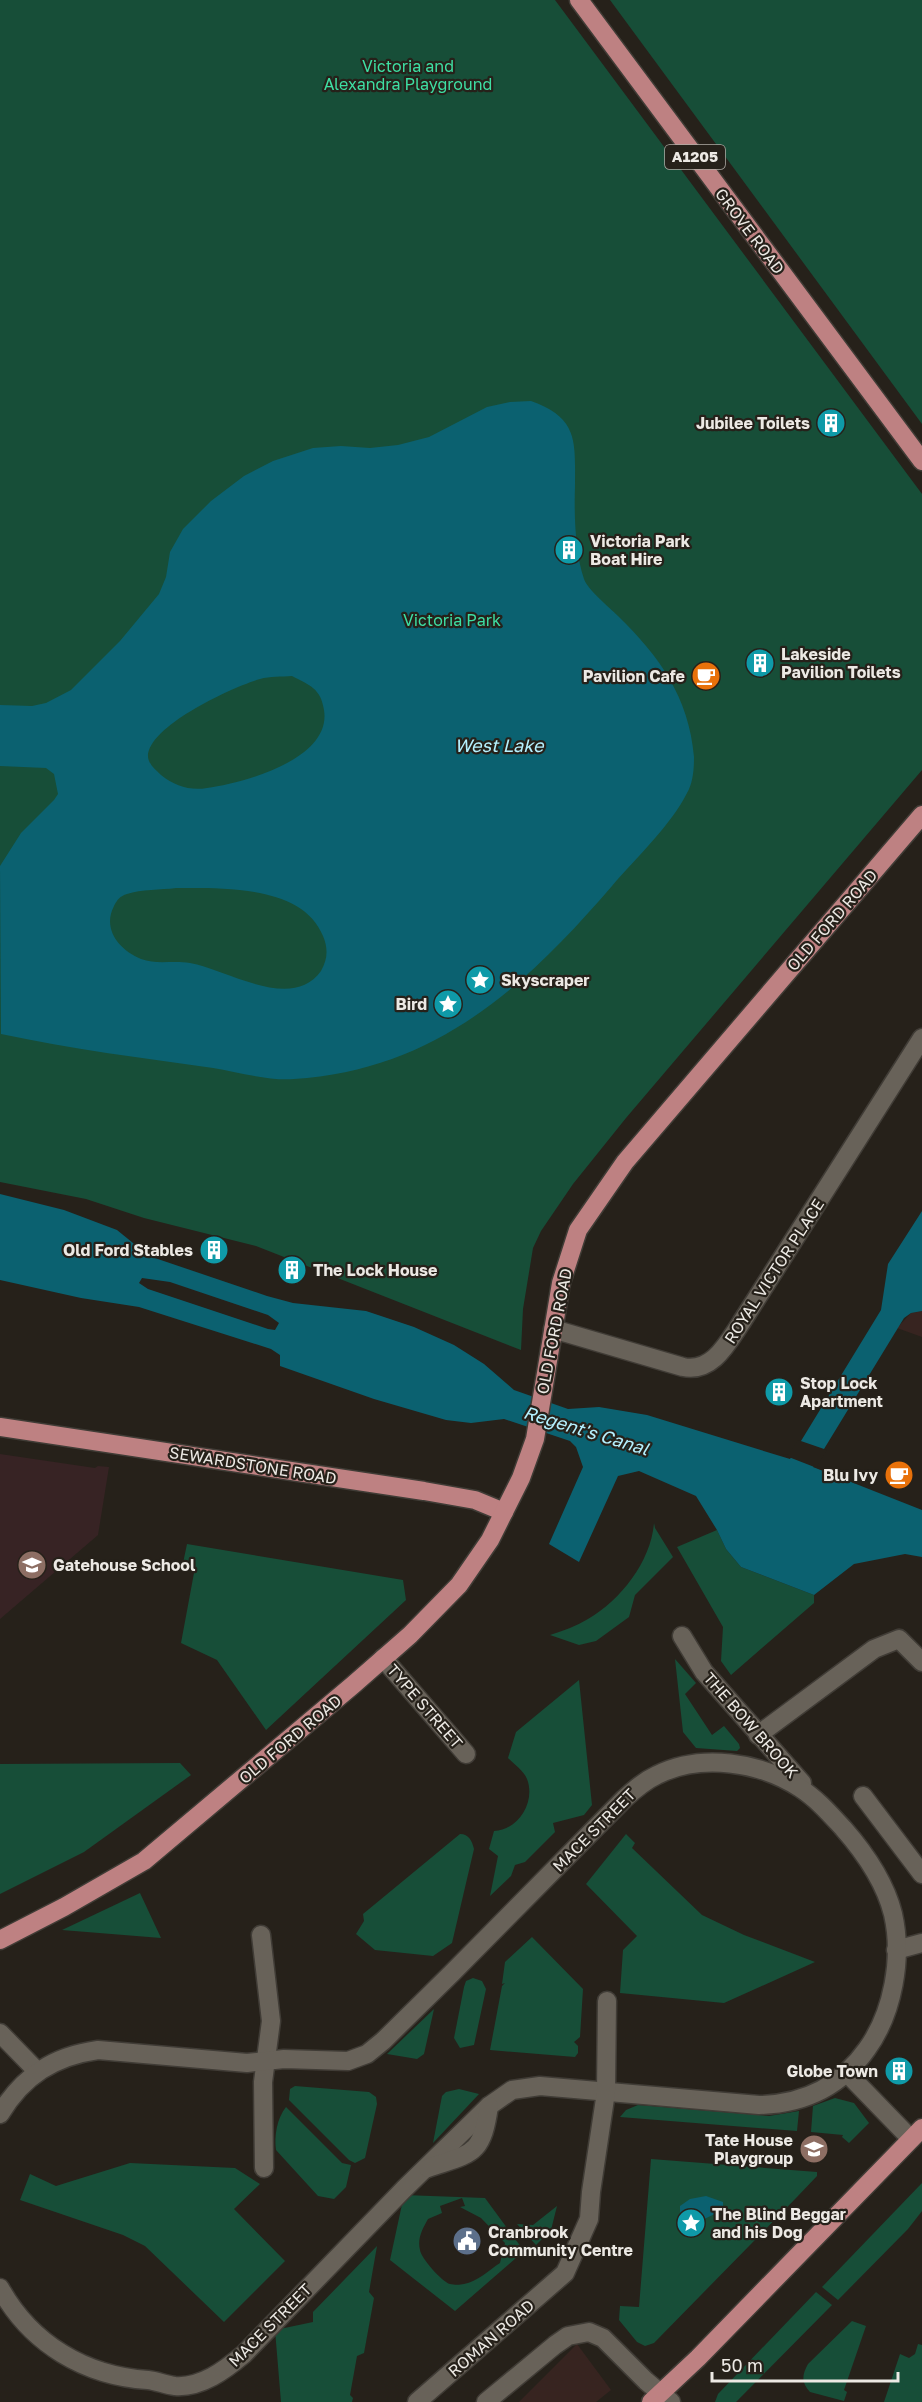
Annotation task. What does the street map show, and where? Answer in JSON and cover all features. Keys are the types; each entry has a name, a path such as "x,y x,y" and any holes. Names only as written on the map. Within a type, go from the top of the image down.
{"main road":[{"name":"GROVE ROAD","path":"579,0 922,461"},
{"name":"OLD FORD ROAD","path":"0,1940 64,1908 144,1861 383,1658 459,1585 478,1560 504,1512 535,1439 561,1283 578,1230 625,1162 922,815"},
{"name":"SEWARDSTONE ROAD","path":"0,1427 424,1491 475,1500 504,1512"},
{"path":"661,2399 916,2133"}],"street":[{"name":"ROYAL VICTOR PLACE","path":"553,1329 683,1368 698,1368 712,1360 747,1314 922,1038"},
{"name":"THE BOW BROOK","path":"682,1636 704,1672 827,1810"},
{"path":"758,1735 874,1649 899,1639 922,1662"},
{"name":"TYPE STREET","path":"383,1658 466,1754"},
{"name":"MACE STREET","path":"0,2114 12,2096 37,2071 56,2060 76,2053 98,2050 247,2063 284,2059 348,2061 375,2049 624,1799 657,1774 677,1767 695,1764 735,1764 771,1773 801,1788 827,1810 854,1840 876,1874 893,1915 896,1950 893,1984 884,2017 870,2045 847,2073 821,2091 790,2102 773,2104 526,2086 512,2090 489,2106 424,2169 243,2354 223,2370 197,2382 175,2386 152,2380 117,2377 84,2366 55,2350 31,2330 15,2312 0,2288"},
{"path":"863,1796 922,1874"},
{"path":"261,1935 271,2021 263,2082 264,2168"},
{"path":"896,1950 922,1943"},
{"path":"606,2092 607,2001"},
{"path":"0,2032 37,2071"},
{"path":"847,2073 916,2133"},
{"name":"ROMAN ROAD","path":"417,2402 565,2273 589,2219 606,2092"},
{"path":"486,2402 568,2336 589,2332 610,2343 661,2399"}],"shaded area":[{"path":"922,1311 922,1337 897,1328 911,1313"},
{"name":"Gatehouse School","path":"0,1454 95,1468 109,1467 98,1535 0,1619"},
{"path":"577,2344 611,2390 596,2402 519,2402"}],"green space":[{"name":"Victoria Park","path":"0,0 555,0 922,494 922,770 626,1118 573,1184 541,1231 533,1248 523,1309 521,1350 256,1246 144,1218 86,1199 0,1182"},
{"path":"610,0 922,0 922,424"},
{"path":"654,1523 673,1557 635,1595 629,1617 596,1641 579,1645 550,1635 588,1619 623,1590 647,1551"},
{"path":"717,1530 726,1549 741,1567 814,1595 814,1603 731,1675 721,1661 723,1627 677,1547"},
{"path":"187,1544 403,1580 406,1600 266,1730 217,1660 181,1643 194,1573 182,1568"},
{"path":"675,1659 696,1683 685,1694 712,1735 724,1726 739,1744 740,1748 737,1751 696,1748 683,1732"},
{"path":"579,1680 592,1805 584,1815 553,1823 555,1832 525,1862 515,1865 511,1876 490,1896 498,1856 489,1849 494,1831 511,1826 523,1813 529,1797 526,1776 508,1758 516,1732"},
{"path":"180,1763 191,1775 84,1852 0,1894 0,1764"},
{"path":"460,1834 470,1838 474,1849 452,1943 433,1956 375,1950 356,1934 364,1921 363,1914"},
{"path":"626,1834 635,1843 632,1848 702,1915 744,1935 815,1962 724,2003 620,1993 623,1950 637,1936 586,1884"},
{"path":"140,1893 161,1938 62,1930"},
{"path":"532,1937 583,1989 580,2037 574,2042 578,2046 578,2053 575,2057 490,2050 502,1986 505,1983 502,1984 505,1962"},
{"path":"473,1978 482,1981 486,1989 474,2045 460,2048 454,2038 464,1987 466,1981"},
{"path":"434,2009 424,2054 417,2059 387,2054"},
{"path":"295,2086 369,2092 376,2097 377,2104 365,2158 355,2163 349,2160 289,2100 290,2089"},
{"path":"459,2089 479,2094 433,2143 442,2096 446,2092"},
{"path":"835,2098 854,2103 869,2123 849,2143 842,2137 843,2135 811,2132 813,2106"},
{"path":"638,2105 769,2116 799,2111 797,2131 620,2117 626,2110"},
{"path":"286,2107 342,2163 351,2165 346,2187 334,2199 318,2196 276,2150 277,2127"},
{"path":"651,2159 817,2172 817,2176 654,2343 645,2346 637,2342 619,2320 620,2306 639,2307"},
{"path":"130,2163 235,2168 260,2184 234,2209 285,2261 224,2322 145,2246 123,2235 20,2200 30,2174 56,2186"},
{"path":"922,2183 922,2211 908,2229 838,2300 822,2287"},
{"path":"404,2195 485,2198 524,2251 455,2311 390,2260","holes":["462,2198 465,2206 460,2207 481,2218 505,2243 500,2263 474,2281 452,2284 437,2274 424,2258 419,2246 420,2237 428,2219 442,2213 440,2206"]},
{"path":"557,2206 551,2230 536,2245 517,2224 533,2225"},
{"path":"377,2246 369,2292 374,2298 364,2353 357,2356 350,2395 353,2398 352,2402 281,2402 275,2330 313,2322 313,2312"},
{"path":"816,2292 832,2305 736,2402 715,2402 718,2394"},
{"path":"852,2321 866,2326 844,2390 847,2392 844,2401 810,2392 803,2378 808,2364"},
{"path":"918,2344 922,2345 922,2402 884,2402 900,2354 909,2358 915,2354"}],"water":[{"name":"West Lake","path":"531,401 558,415 566,424 574,444 576,533 584,579 594,593 633,631 659,662 670,679 686,715 694,757 692,780 680,805 663,829 579,923 510,990 473,1017 433,1041 391,1059 345,1072 294,1079 274,1079 80,1049 1,1034 0,866 21,833 58,794 54,774 46,768 0,766 0,705 32,706 46,703 71,690 120,641 159,594 166,577 170,552 183,529 211,501 244,476 273,461 313,448 341,446 370,448 398,445 429,437 487,407 510,402","holes":["292,676 317,692 324,710 323,727 314,742 300,755 282,766 242,781 201,789 183,787 172,782 151,765 148,757 152,745 162,733 194,709 248,683 272,677","176,888 216,888 259,893 280,898 298,907 313,919 325,940 326,958 321,971 309,983 294,988 277,988 259,985 190,963 147,961 126,950 111,931 111,915 118,900 133,892"]},
{"name":"Regent's Canal","path":"0,1194 64,1210 117,1230 149,1256 267,1296 293,1303 366,1311 414,1327 454,1345 484,1364 514,1390 568,1409 599,1407 647,1415 790,1459 881,1310 888,1264 922,1211 922,1311 911,1313 904,1318 813,1467 922,1510 922,1557 905,1554 854,1564 814,1595 741,1567 726,1549 696,1496 639,1471 618,1476 579,1562 549,1544 583,1467 576,1447 570,1441 504,1419 471,1423 446,1420 374,1399 280,1366 280,1355 271,1349 139,1307 81,1298 0,1280","holes":["142,1278 170,1282 268,1315 279,1323 275,1330 268,1329 148,1289 139,1283"]},
{"path":"706,2196 723,2202 723,2210 696,2223 685,2221 680,2215 680,2206 690,2199"}],"pier":[{"path":"798,1440 827,1450 817,1466 823,1468 822,1470 781,1454 788,1455"}],"place":[{"name":"Jubilee Toilets","path":"831,423"},
{"name":"Victoria Park Boat Hire","path":"569,550"},
{"name":"Lakeside Pavilion Toilets","path":"760,663"},
{"name":"Pavilion Cafe","path":"706,676"},
{"name":"Skyscraper","path":"480,980"},
{"name":"Bird","path":"448,1004"},
{"name":"Old Ford Stables","path":"214,1250"},
{"name":"The Lock House","path":"292,1270"},
{"name":"Stop Lock Apartment","path":"779,1392"},
{"name":"Blu Ivy","path":"899,1475"},
{"name":"Gatehouse School","path":"32,1565"},
{"name":"Globe Town","path":"899,2071"},
{"name":"Tate House Playgroup","path":"814,2149"},
{"name":"The Blind Beggar and his Dog","path":"691,2223"},
{"name":"Cranbrook Community Centre","path":"467,2241"}],"park label":[{"name":"Victoria and Alexandra Playground","path":"408,75"}]}
